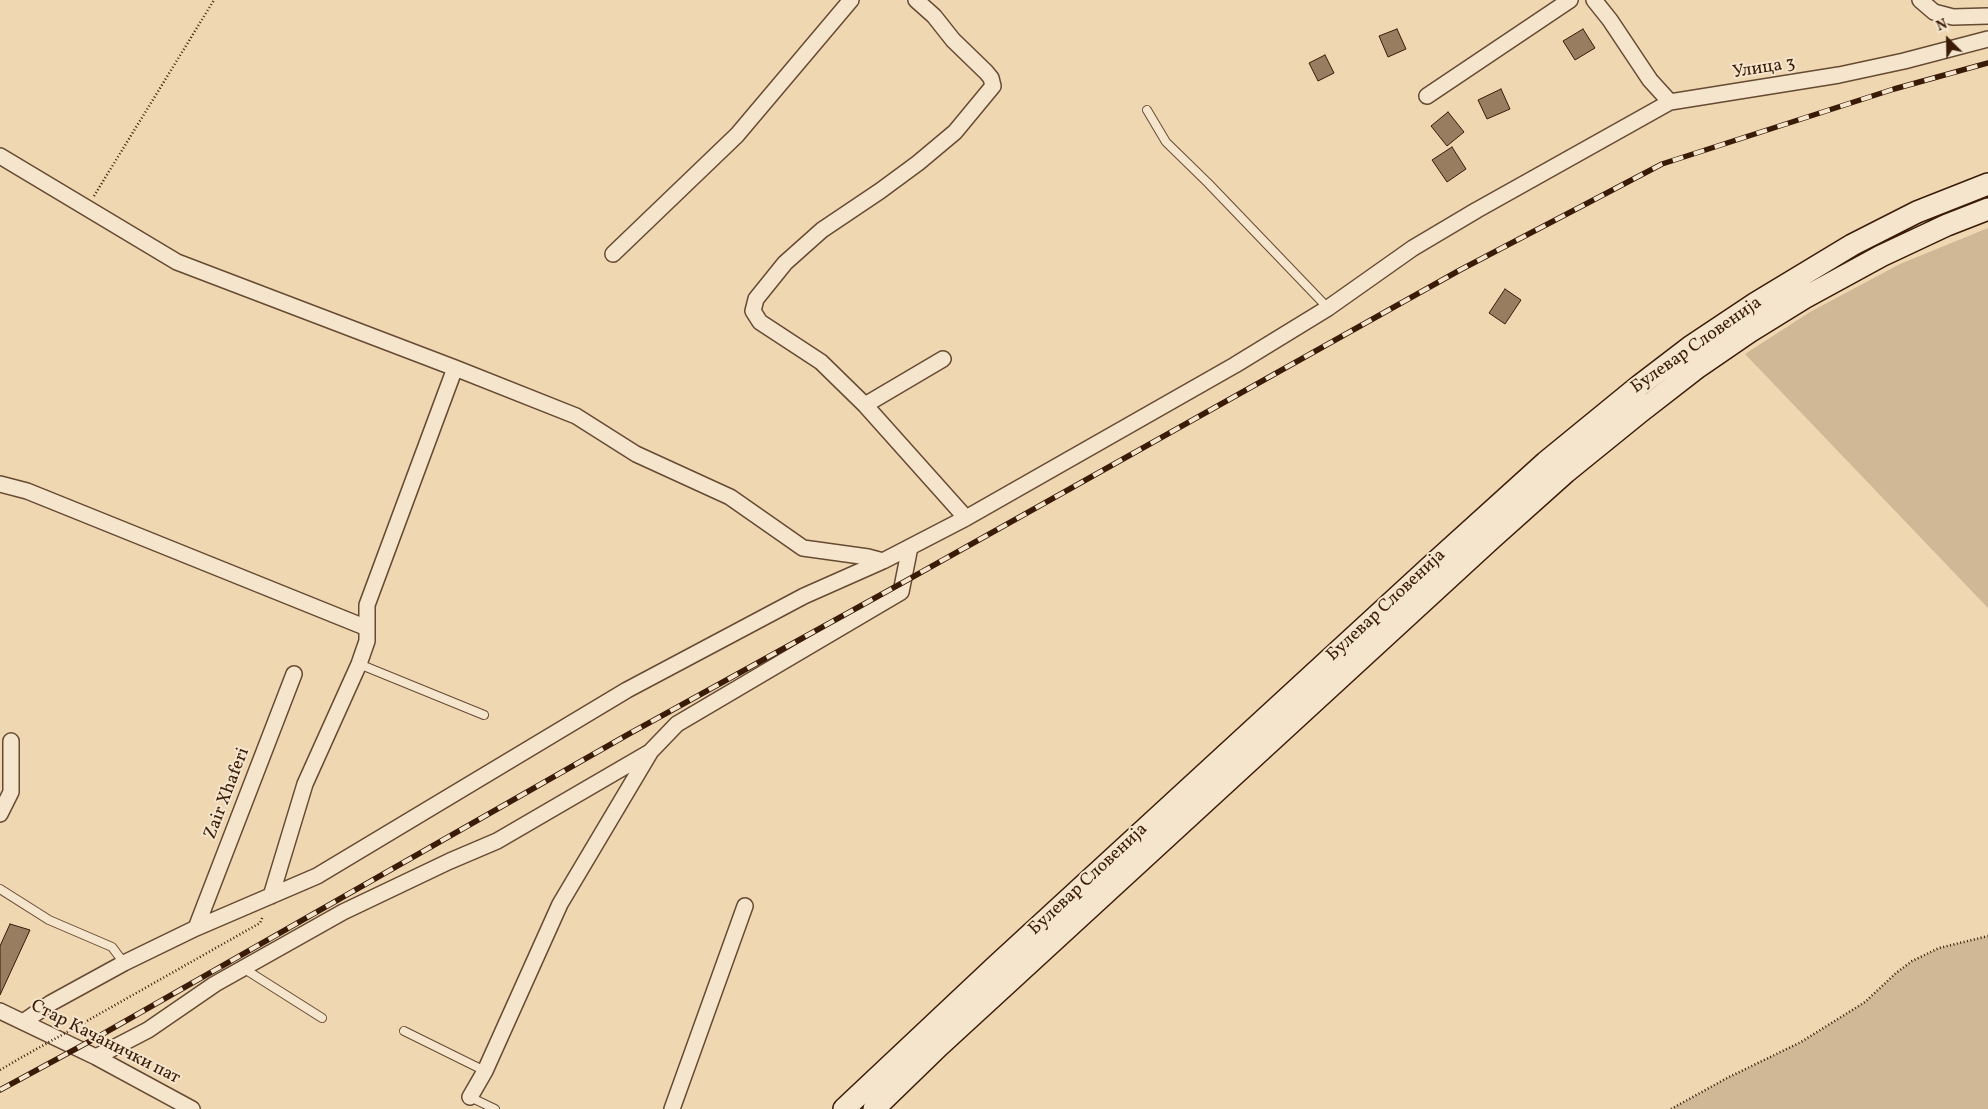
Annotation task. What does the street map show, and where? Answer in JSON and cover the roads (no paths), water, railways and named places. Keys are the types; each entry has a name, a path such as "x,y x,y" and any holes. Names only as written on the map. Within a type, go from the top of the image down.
{"street":[{"path":"613,254 737,135 851,0"},
{"path":"916,0 934,16 953,40 986,72 991,78 993,86 954,132 933,151 880,191 822,230 785,262 756,299 753,311 760,322 821,362 865,405 966,518"},
{"path":"1427,96 1570,0"},
{"path":"1594,0 1610,20 1650,80 1670,102"},
{"path":"1920,0 1934,12 1953,17 1988,16"},
{"name":"Улица 3","path":"23,1022 51,1003 124,963 196,928 317,876 628,690 804,596 910,548 966,518 1181,396 1328,308 1413,248 1525,182 1670,102 1839,75 1904,61 1988,38"},
{"path":"0,156 177,262 576,416 636,454 730,497 803,548 868,557 883,561"},
{"name":"Булевар Словенија","path":"844,1109 1003,959 1438,559 1546,462 1639,386 1690,347 1756,303 1852,245 1917,212 1988,184"},
{"name":"Булевар Словенија","path":"874,1109 946,1040 1490,540 1566,472 1640,412 1698,367 1749,332 1804,298 1881,256 1947,225 1988,209"},
{"path":"865,405 943,359"},
{"path":"271,896 305,784 359,664 367,641 367,605 455,368"},
{"path":"0,484 27,491 367,628"},
{"path":"470,1097 485,1071 560,904 651,751 677,724 901,592 910,548"},
{"name":"Zair Xhaferi","path":"196,928 294,674"},
{"path":"0,814 11,792 11,741"},
{"path":"96,1057 148,1030 215,984 343,912 450,861 497,841 651,751"},
{"path":"672,1109 745,906"},
{"name":"Стар Качанички пат","path":"3,1016 23,1022 96,1057 192,1109"}],"lane":[{"path":"1147,110 1166,142 1328,308"},
{"path":"359,664 484,714"},
{"path":"0,889 50,920 112,947 124,963"},
{"path":"243,968 322,1018"},
{"path":"404,1030 485,1071"},
{"path":"470,1097 495,1109"}],"railway":[{"path":"0,1090 94,1039 627,735 1460,270 1662,164 1894,89 1988,63"}]}
